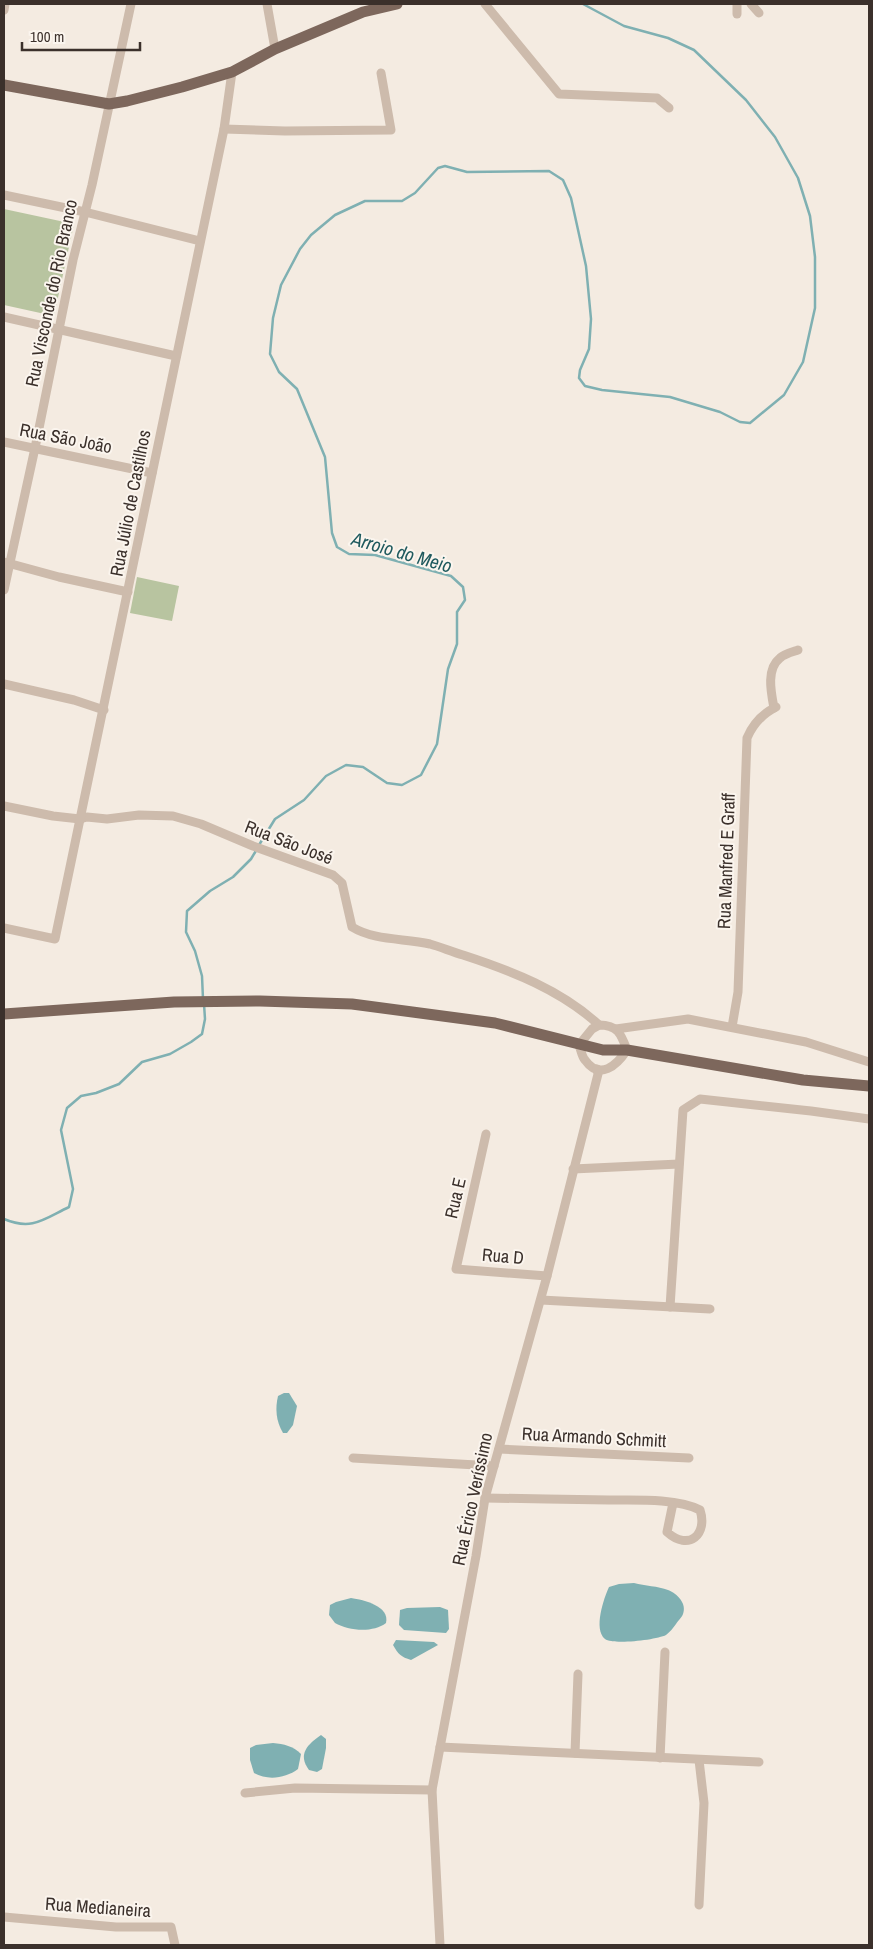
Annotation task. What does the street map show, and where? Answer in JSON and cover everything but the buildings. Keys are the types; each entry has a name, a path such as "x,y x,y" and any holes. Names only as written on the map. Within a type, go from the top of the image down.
{"main road":[{"path":"4,85 109,104 182,87 232,72 275,49 363,12 397,4"},
{"path":"4,1014 174,1002 242,1001 352,1004 495,1023 602,1050 627,1050 803,1080 869,1086"}],"street":[{"path":"4,10 5,4"},
{"name":"Rua Visconde do Rio Branco","path":"4,590 7,562 35,448 72,260 85,212 131,4"},
{"path":"267,4 275,49"},
{"path":"486,4 559,94 657,98 670,108"},
{"path":"737,4 737,14"},
{"path":"751,4 759,13"},
{"name":"Rua Júlio de Castilhos","path":"4,928 54,939 104,710 224,129 232,72"},
{"path":"224,129 285,131 391,130 381,73"},
{"path":"4,194 200,241"},
{"path":"4,317 176,356"},
{"name":"Rua São João","path":"4,442 152,474"},
{"path":"7,562 59,577 128,592"},
{"name":"Rua Manfred E Graff","path":"732,1027 738,992 747,738 760,716 775,707 771,684 774,664 781,657 798,650"},
{"path":"4,684 74,700 104,710"},
{"name":"Rua São José","path":"4,806 53,816 80,819 88,817 107,820 139,815 173,816 201,824 253,846 333,875 342,883 352,927 363,934 430,944 492,964 531,981 562,998 582,1010 598,1026"},
{"path":"616,1028 621,1034 627,1050 617,1064 608,1069 597,1069 585,1061 579,1045 592,1029 598,1026 607,1025 616,1028 688,1019 806,1042 869,1062"},
{"name":"Rua Érico Veríssimo","path":"440,1945 432,1790 485,1498 547,1276 598,1074 597,1069"},
{"path":"670,1307 683,1110 700,1098 811,1110 869,1119"},
{"name":"Rua E","path":"456,1269 486,1134"},
{"path":"573,1169 678,1164"},
{"name":"Rua D","path":"456,1269 547,1276"},
{"path":"540,1300 710,1309"},
{"name":"Rua Armando Schmitt","path":"498,1449 689,1458"},
{"path":"353,1458 494,1466"},
{"path":"485,1498 648,1500 690,1504 700,1510 702,1516 701,1526 695,1537 688,1541 681,1542 674,1539 667,1532 673,1503"},
{"path":"660,1758 665,1652"},
{"path":"575,1753 578,1674"},
{"path":"440,1747 759,1762"},
{"path":"699,1760 704,1803 699,1906"},
{"path":"246,1794 295,1788 432,1790"},
{"name":"Rua Medianeira","path":"4,1917 116,1927 171,1927 175,1945"}],"green space":[{"path":"4,209 74,224 54,316 4,305"},
{"path":"137,577 179,586 172,621 130,613"}],"water":[{"path":"289,1393 297,1406 293,1425 287,1433 283,1433 277,1415 278,1396"},
{"path":"634,1583 664,1589 675,1594 683,1603 684,1610 682,1615 669,1633 661,1637 625,1642 605,1639 600,1628 600,1621 602,1606 609,1587"},
{"path":"351,1598 369,1602 380,1608 386,1617 386,1623 368,1630 361,1630 347,1628 335,1623 329,1615 330,1605"},
{"path":"440,1607 448,1610 449,1629 446,1633 404,1630 399,1625 400,1610"},
{"path":"396,1640 434,1642 438,1645 411,1660 402,1656 397,1651 393,1645"},
{"path":"321,1735 326,1739 326,1748 322,1769 317,1772 309,1770 304,1754 308,1746"},
{"path":"273,1743 288,1746 301,1754 298,1769 288,1775 271,1778 254,1773 250,1760 250,1748 256,1745"}],"waterway":[{"name":"Arroio do Meio","path":"259,845 275,819 304,800 326,776 346,765 363,767 387,783 402,785 421,775 437,744 448,669 457,644 457,612 465,600 463,587 451,576 375,555 349,554 337,547 332,533 325,457 297,389 279,372 270,354 273,318 281,285 300,249 311,235 335,215 365,201 402,201 415,193 438,168 445,166 467,172 549,171 563,180 571,198 586,266 591,319 589,349 580,370 579,378 585,386 602,390 670,397 720,412 740,422 750,423 784,395 803,362 815,308 815,257 810,216 798,178 775,137 746,100 694,50 668,38 624,26 583,4"},
{"name":"Arroio do Meio","path":"203,999 202,976 195,951 186,932 187,911 210,891 233,877 251,859 257,849"},
{"name":"Arroio do Meio","path":"4,1219 22,1224 30,1224 69,1207 73,1189 61,1130 67,1108 81,1096 96,1093 119,1084 142,1062 170,1054 202,1034 205,1019 204,1004"}]}
